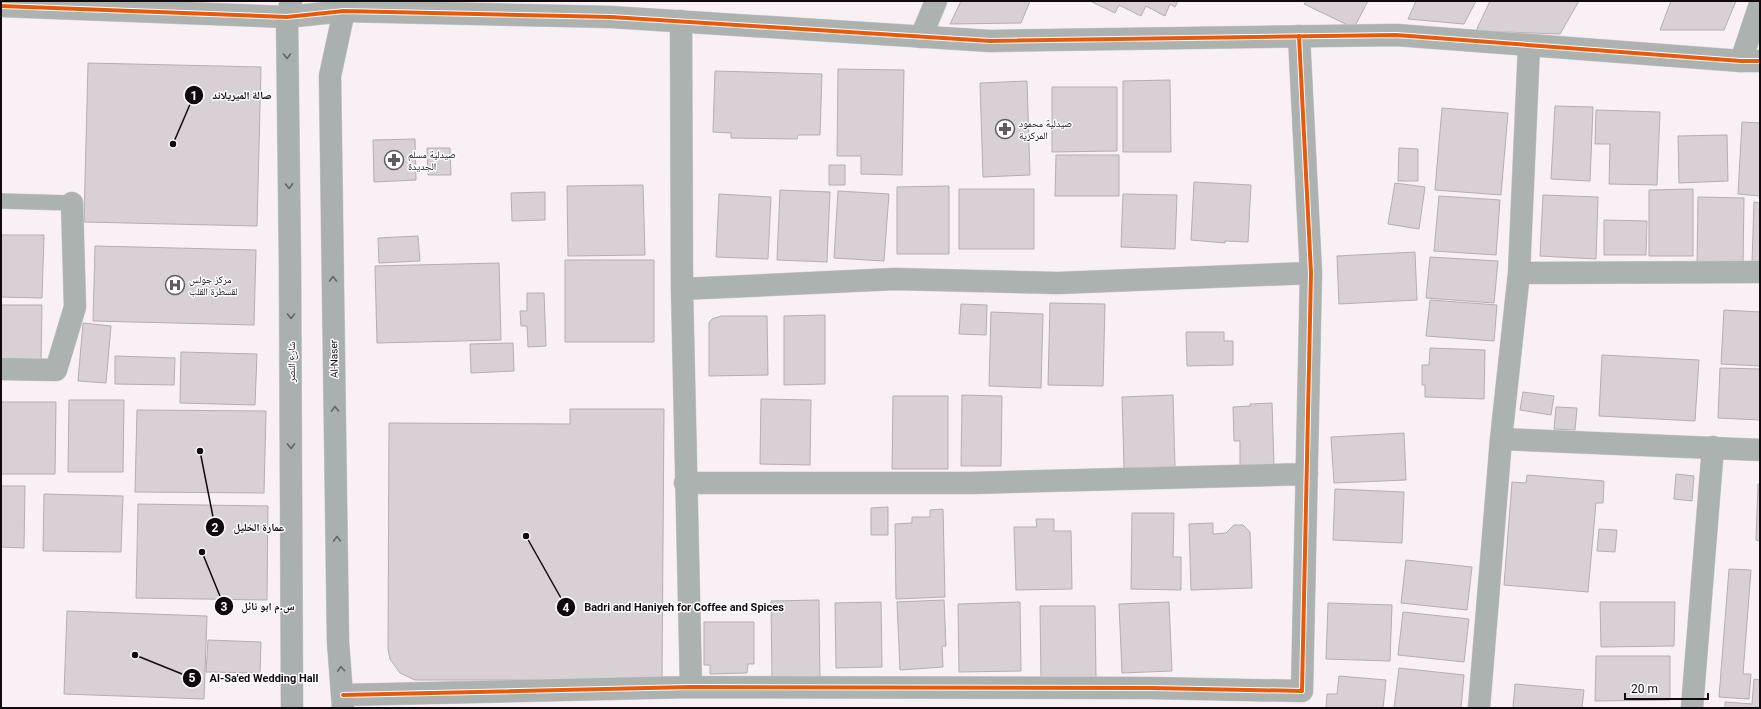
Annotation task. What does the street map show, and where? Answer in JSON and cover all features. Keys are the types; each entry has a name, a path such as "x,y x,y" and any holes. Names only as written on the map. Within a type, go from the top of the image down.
{"main road":[{"name":"Al-Naser","path":"343,702 338,642 330,76 344,6"},
{"name":"شارع النصر","path":"289,9 292,708"}],"street":[{"path":"921,37 936,1"},
{"path":"1,6 289,9 344,6 611,17 990,41 1396,35 1750,61 1760,4"},
{"path":"681,21 682,289 690,687"},
{"path":"343,702 690,687 1151,688 1302,691 1311,273 1299,36"},
{"path":"1479,708 1501,439 1520,273 1530,46"},
{"path":"1,369 56,370 75,308 72,203"},
{"path":"1520,273 1760,272"},
{"path":"682,289 894,279 1058,283 1311,273"},
{"path":"1501,439 1760,450"},
{"path":"1692,708 1713,447"},
{"path":"685,483 971,483 1307,474"}],"lane":[{"path":"1,201 72,203"}],"building":[{"path":"961,1 1030,1 1021,23 950,24"},
{"path":"1090,1 1178,1 1175,7 1170,4 1165,16 1146,6 1141,16 1119,5 1115,13"},
{"path":"1306,1 1368,1 1354,28 1304,4"},
{"path":"1416,1 1476,1 1464,24 1408,19"},
{"path":"1490,1 1579,1 1560,34 1476,31"},
{"path":"1671,1 1736,1 1724,30 1660,30"},
{"path":"88,63 261,67 257,226 84,222"},
{"path":"838,69 904,70 902,175 861,174 861,156 837,156"},
{"path":"715,71 822,74 820,135 798,135 797,139 731,138 731,133 713,132"},
{"path":"1170,80 1171,152 1123,152 1123,81"},
{"name":"صيدلية محمود المركزية","path":"1027,81 1030,175 983,177 980,83"},
{"path":"1052,87 1117,87 1117,151 1052,152"},
{"path":"1555,106 1593,107 1590,181 1551,179"},
{"path":"1442,108 1508,113 1501,195 1435,190"},
{"path":"1596,110 1660,112 1657,185 1609,184 1610,144 1595,144"},
{"path":"1742,122 1760,123 1760,196 1738,194"},
{"path":"1727,135 1728,181 1679,183 1678,136"},
{"name":"صيدلية مسلم الجديدة","path":"415,139 416,180 374,182 373,140"},
{"path":"427,148 450,148 451,175 428,175"},
{"path":"1399,148 1418,149 1418,181 1398,181"},
{"path":"1056,155 1119,155 1119,196 1055,196"},
{"path":"829,165 845,165 845,185 829,185"},
{"path":"1194,182 1251,185 1248,242 1225,241 1225,243 1191,240"},
{"path":"1395,183 1425,187 1419,229 1388,224"},
{"path":"643,185 645,255 568,256 567,186"},
{"path":"949,186 949,254 897,254 897,187"},
{"path":"959,189 1034,189 1034,249 959,249"},
{"path":"1693,189 1693,256 1649,256 1649,190"},
{"path":"780,190 830,192 827,262 777,260"},
{"path":"838,191 889,194 884,261 834,258"},
{"path":"545,192 545,220 512,221 511,193"},
{"path":"719,194 771,197 768,259 716,257"},
{"path":"1123,194 1177,195 1175,249 1121,247"},
{"path":"1543,195 1598,197 1596,259 1540,256"},
{"path":"1439,196 1500,200 1496,255 1434,251"},
{"path":"1698,197 1744,198 1743,266 1697,265"},
{"path":"1754,202 1760,203 1760,263 1752,263"},
{"path":"1604,220 1647,221 1646,255 1604,255"},
{"path":"1,235 44,235 42,298 1,297"},
{"path":"418,236 420,261 379,263 378,238"},
{"name":"مركز جولس لقسطرة القلب","path":"95,246 256,250 254,325 93,321"},
{"path":"1415,252 1417,300 1339,304 1337,256"},
{"path":"1430,257 1498,261 1494,303 1426,298"},
{"path":"565,260 654,260 654,342 565,342"},
{"path":"499,263 501,340 377,343 375,266"},
{"path":"527,293 544,293 546,346 528,347 527,326 521,326 520,311 527,311"},
{"path":"1430,300 1497,305 1494,341 1426,336"},
{"path":"1050,303 1105,304 1103,386 1048,385"},
{"path":"961,304 987,305 986,335 959,334"},
{"path":"1,305 42,305 41,361 1,360"},
{"path":"1724,310 1760,312 1760,366 1721,364"},
{"path":"991,312 1043,314 1041,388 989,386"},
{"path":"825,315 825,384 784,385 784,316"},
{"path":"721,316 767,316 768,375 709,376 709,323 712,319"},
{"path":"83,323 111,326 106,383 78,381"},
{"path":"1186,332 1224,332 1224,341 1233,341 1233,365 1187,366"},
{"path":"513,343 514,371 471,373 470,344"},
{"path":"1430,348 1485,350 1484,399 1425,397 1425,385 1422,385 1422,365 1429,365"},
{"path":"181,352 257,354 255,405 180,403"},
{"path":"1602,355 1699,360 1695,421 1599,416"},
{"path":"115,356 175,358 174,385 115,384"},
{"path":"1720,368 1760,369 1760,420 1718,418"},
{"path":"1523,392 1554,396 1551,415 1520,410"},
{"path":"962,395 1002,396 1001,466 961,466"},
{"path":"1173,395 1175,467 1124,468 1122,397"},
{"path":"893,396 948,396 948,469 892,469"},
{"path":"761,399 811,400 810,465 760,464"},
{"path":"69,400 124,400 123,472 68,472"},
{"path":"1,402 56,402 55,474 1,474"},
{"path":"1272,403 1274,466 1240,467 1240,441 1234,441 1233,407 1250,406 1250,404"},
{"path":"1556,407 1577,408 1575,430 1554,429"},
{"path":"570,409 664,409 662,680 415,680 400,673 390,659 388,649 389,423 570,424"},
{"path":"137,410 266,411 264,493 135,492"},
{"path":"1404,433 1406,480 1334,483 1331,437"},
{"path":"1676,474 1694,476 1692,501 1674,499"},
{"path":"1527,475 1604,481 1603,503 1596,503 1588,592 1504,585 1512,482 1526,483"},
{"path":"1758,484 1760,484 1760,541 1756,540"},
{"path":"1,486 25,486 24,548 1,547"},
{"path":"1335,489 1404,492 1402,543 1333,540"},
{"path":"44,494 123,496 121,552 43,551"},
{"path":"138,504 268,506 267,600 136,598"},
{"path":"888,507 888,535 871,535 871,508"},
{"path":"943,509 945,597 896,599 895,524 912,523 912,517 930,517 930,510"},
{"path":"1132,513 1174,513 1173,557 1181,557 1181,590 1131,589"},
{"path":"1036,519 1054,519 1054,531 1071,531 1072,589 1016,590 1014,527 1037,527"},
{"path":"1213,523 1213,534 1226,533 1234,525 1243,525 1250,532 1252,588 1191,590 1189,524"},
{"path":"1599,529 1617,530 1615,552 1597,551"},
{"path":"1406,560 1472,567 1467,610 1401,603"},
{"path":"1729,569 1751,570 1743,674 1751,674 1749,699 1719,697"},
{"path":"819,600 820,680 772,681 771,601"},
{"path":"944,600 946,646 942,646 943,667 900,670 897,602"},
{"path":"881,602 882,667 836,668 835,603"},
{"path":"1020,602 1021,671 959,672 958,604"},
{"path":"1169,602 1172,671 1122,673 1119,604"},
{"path":"1600,602 1675,602 1674,646 1601,647"},
{"path":"1328,603 1392,605 1390,661 1326,659"},
{"path":"1040,606 1095,606 1096,678 1041,679"},
{"path":"67,611 207,616 204,699 64,694"},
{"path":"1403,612 1469,619 1464,662 1398,655"},
{"path":"704,622 754,622 754,664 748,664 747,673 710,674 710,665 704,665"},
{"path":"208,640 261,642 260,673 206,672"},
{"path":"1596,656 1670,656 1670,700 1595,701"},
{"path":"1399,668 1464,675 1461,708 1394,708"},
{"path":"1339,676 1386,680 1383,708 1326,708 1327,694 1337,694"},
{"path":"1754,679 1760,680 1760,708 1725,708 1725,702 1752,704"},
{"path":"1515,684 1584,690 1582,708 1513,708"}],"cycle path":[{"path":"1,6 287,17 344,11 611,17 990,41 1396,35 1741,61 1760,61"},
{"path":"343,695 691,687 1151,688 1302,691 1311,273 1299,36"}],"place":[{"name":"صيدلية محمود المركزية","path":"1005,129"},
{"name":"صالة الميريلاند","path":"173,144"},
{"name":"صيدلية مسلم الجديدة","path":"394,160"},
{"name":"مركز جولس لقسطرة القلب","path":"175,285"},
{"name":"عمارة الخليل","path":"200,451"},
{"name":"Badri and Haniyeh for Coffee and Spices","path":"526,536"},
{"name":"س.م ابو نائل","path":"202,552"},
{"name":"Al-Sa'ed Wedding Hall","path":"135,655"}]}
